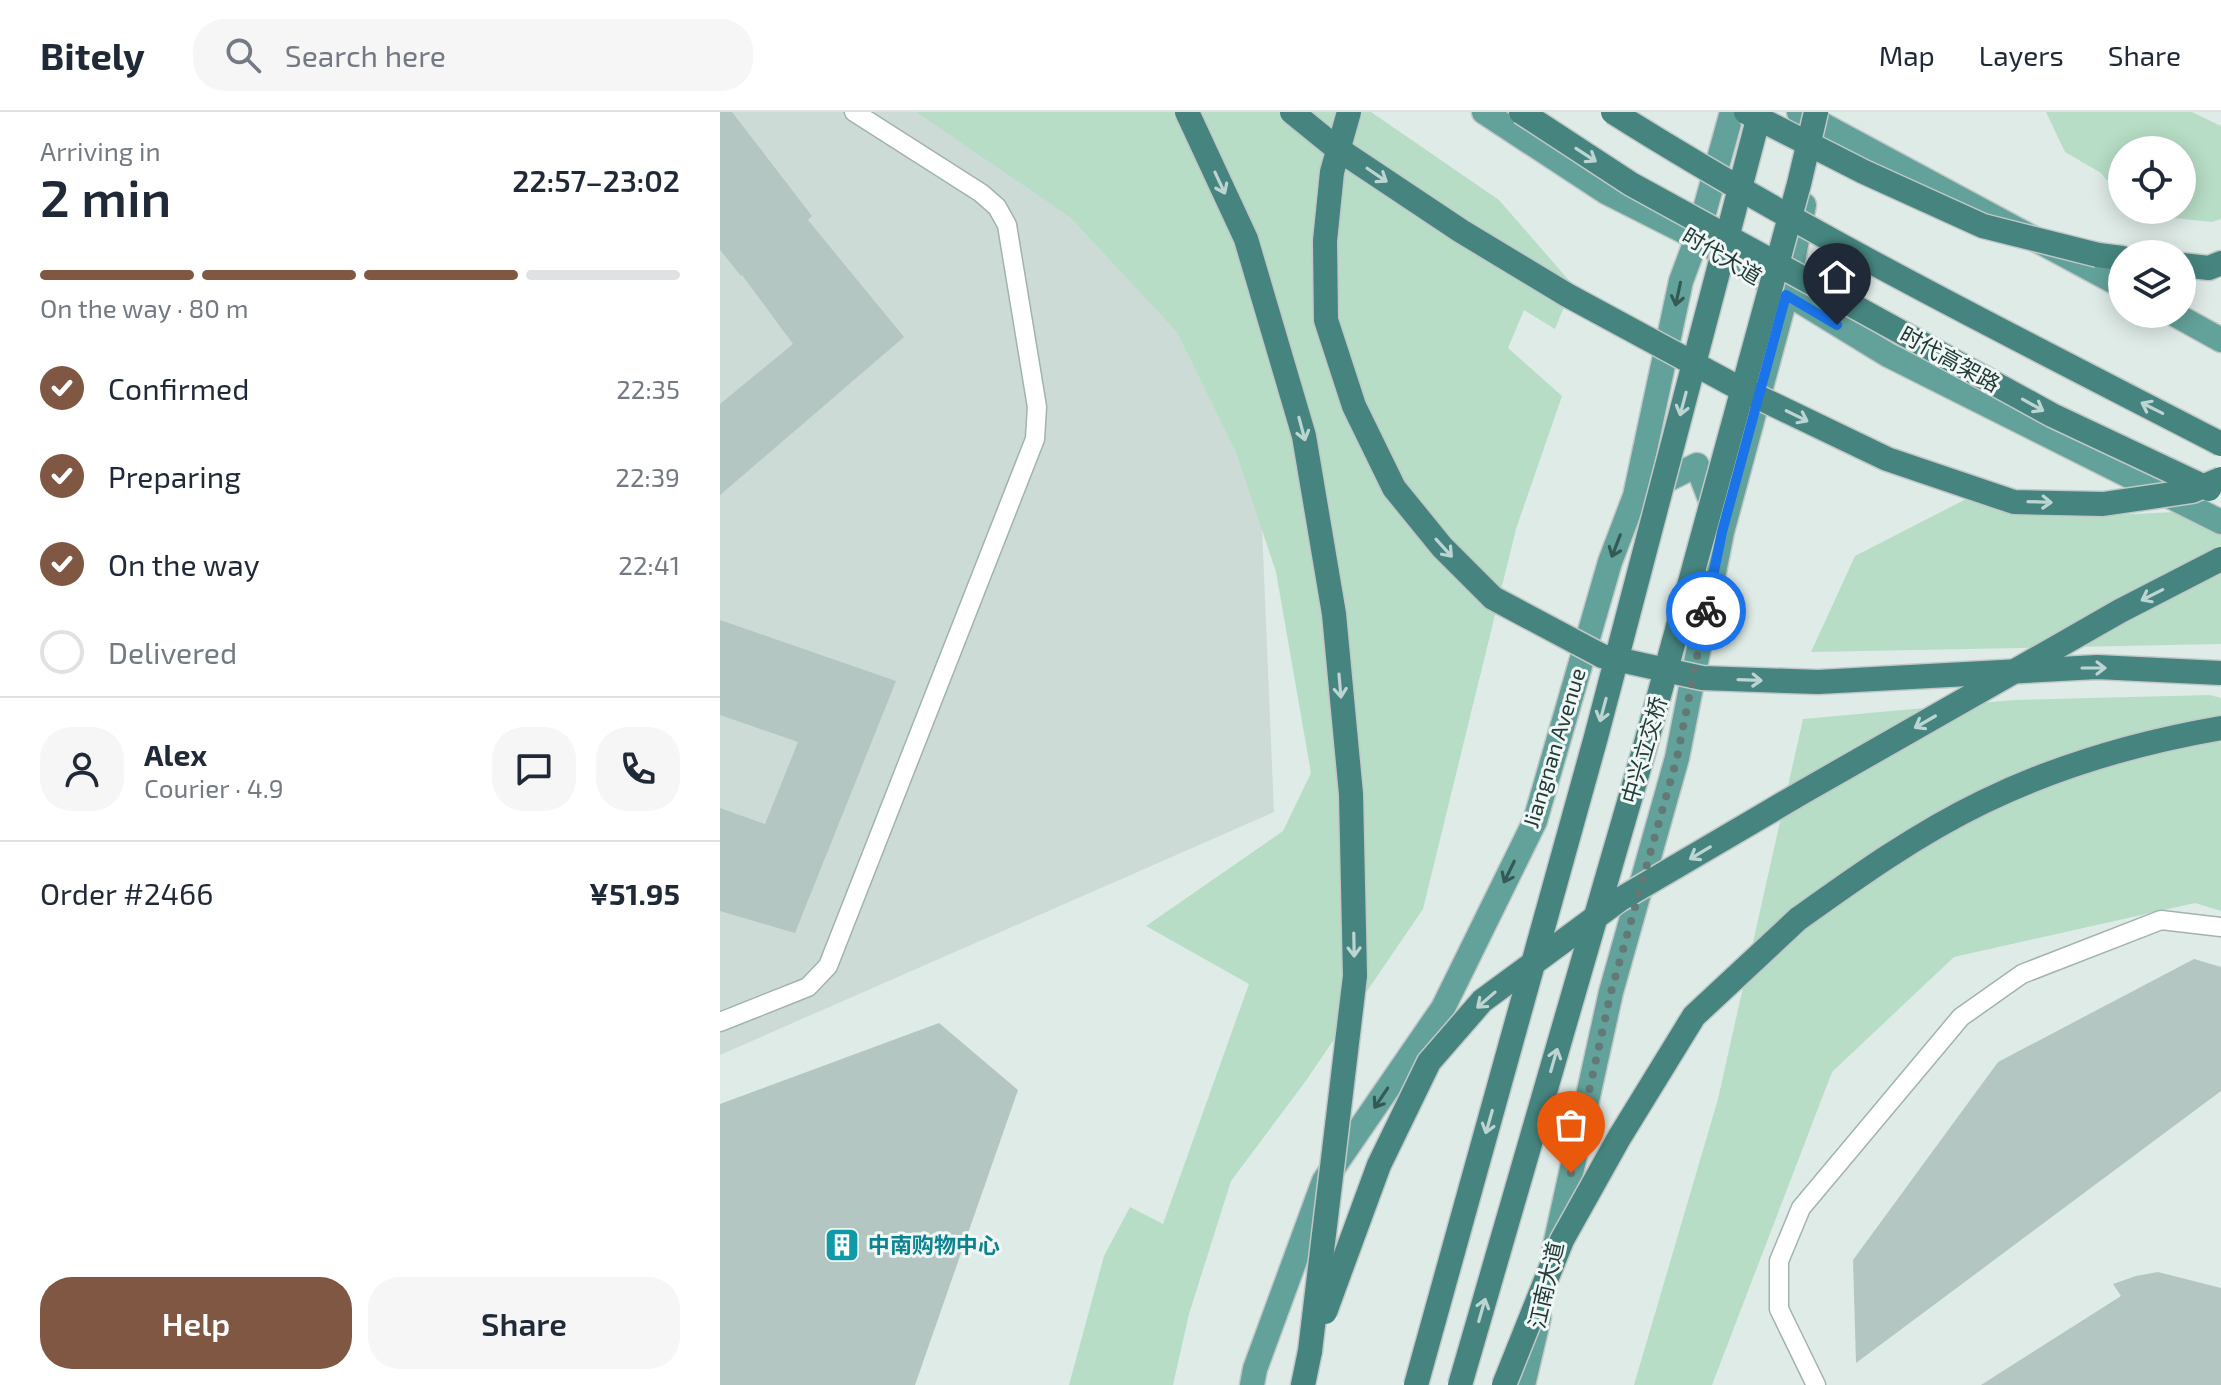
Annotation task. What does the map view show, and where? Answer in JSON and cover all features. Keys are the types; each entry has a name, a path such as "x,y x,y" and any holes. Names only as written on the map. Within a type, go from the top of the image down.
{"highway":[{"path":"1187,112 1246,239 1304,436 1334,614 1351,794 1355,976 1310,1351 1303,1385"},
{"path":"1292,112 1335,147 1461,231 1567,295 1737,387 1887,459 2014,502 2103,504 2192,491 2221,479"},
{"path":"1349,112 1332,172 1325,241 1326,320 1354,406 1394,488 1442,547 1493,598 1602,656 1702,678 1818,682 2097,667 2221,673"},
{"name":"时代高架路","path":"1521,112 1631,184 2038,408 2221,495"},
{"path":"1613,112 1686,158 1870,261 2221,444"},
{"path":"1746,112 1864,172 1983,226 2108,256"},
{"name":"Jiangnan Avenue","path":"1416,1385 1596,737 1760,112"},
{"name":"中兴立交桥","path":"1460,1385 1643,754 1799,184 1824,115"},
{"path":"2196,267 2209,268 2221,263"},
{"path":"1310,1351 1379,1165 1429,1062 1482,1001 1619,900 2092,627 2221,559"},
{"path":"1504,1385 1562,1240 1619,1138 1694,1016 1798,919 1881,859 1983,802 2087,761 2221,728"}],"main road":[{"name":"时代大道","path":"1484,112 1606,192 1697,238 1888,355 2221,522"},
{"name":"Jiangnan Avenue","path":"1252,1385 1255,1369 1324,1181 1443,1008 1535,821 1610,562 1635,496 1681,281 1697,238 1732,112"},
{"path":"1799,112 1824,115 2108,278"},
{"name":"江南大道","path":"1523,1385 1611,992 1677,758 1722,532 1786,295 1824,115"},
{"path":"2196,326 2221,340"},
{"path":"1635,496 1697,465 1722,532"}],"lane":[{"path":"720,1022 808,987 828,966 1035,439 1037,407 1007,225 997,207 981,193 854,112"},
{"path":"1816,1385 1779,1309 1779,1261 1801,1208 1961,1017 2022,974 2161,920 2221,927"}],"shaded area":[{"path":"720,112 1115,112 1259,457 1274,812 720,1055"}],"green space":[{"path":"916,112 1371,112 1499,200 1573,285 1555,329 1524,310 1508,348 1562,396 1516,529 1423,909 1305,1082 1231,1181 1189,1314 1173,1385 1069,1385 1104,1256 1130,1207 1163,1224 1249,984 1146,926 1283,831 1311,773 1276,572 1236,452 1177,332 1070,217"},
{"path":"2046,112 2192,112 2221,126 2221,219 2212,222 2196,220 2196,136 2108,136 2108,181 2101,173 2065,152"},
{"path":"1966,499 2068,517 2176,512 2221,535 2221,644 1811,652 1855,556"},
{"path":"2210,695 2221,698 2221,911 2195,903 1954,957 1832,1072 1712,1385 1634,1385 1718,1099 1803,719 2014,700"}],"building":[{"path":"720,112 732,112 812,216 808,220 904,337 720,495 720,404 793,344 720,250"},
{"path":"720,620 896,681 795,933 720,911 720,808 765,824 798,742 720,715"},
{"path":"2194,959 2221,967 2221,1091 1856,1363 1853,1260 1998,1062"},
{"name":"中南购物中心","path":"939,1023 1018,1090 915,1385 720,1385 720,1104"},
{"path":"2158,1272 2221,1288 2221,1385 1981,1385 2121,1296 2113,1284"}],"way so far":[{"path":"1571,1173 1611,992 1677,758 1706,611"}],"place":[{"name":"中南购物中心","path":"842,1245"}],"route":[{"path":"1706,611 1722,532 1786,295 1837,325"}]}
